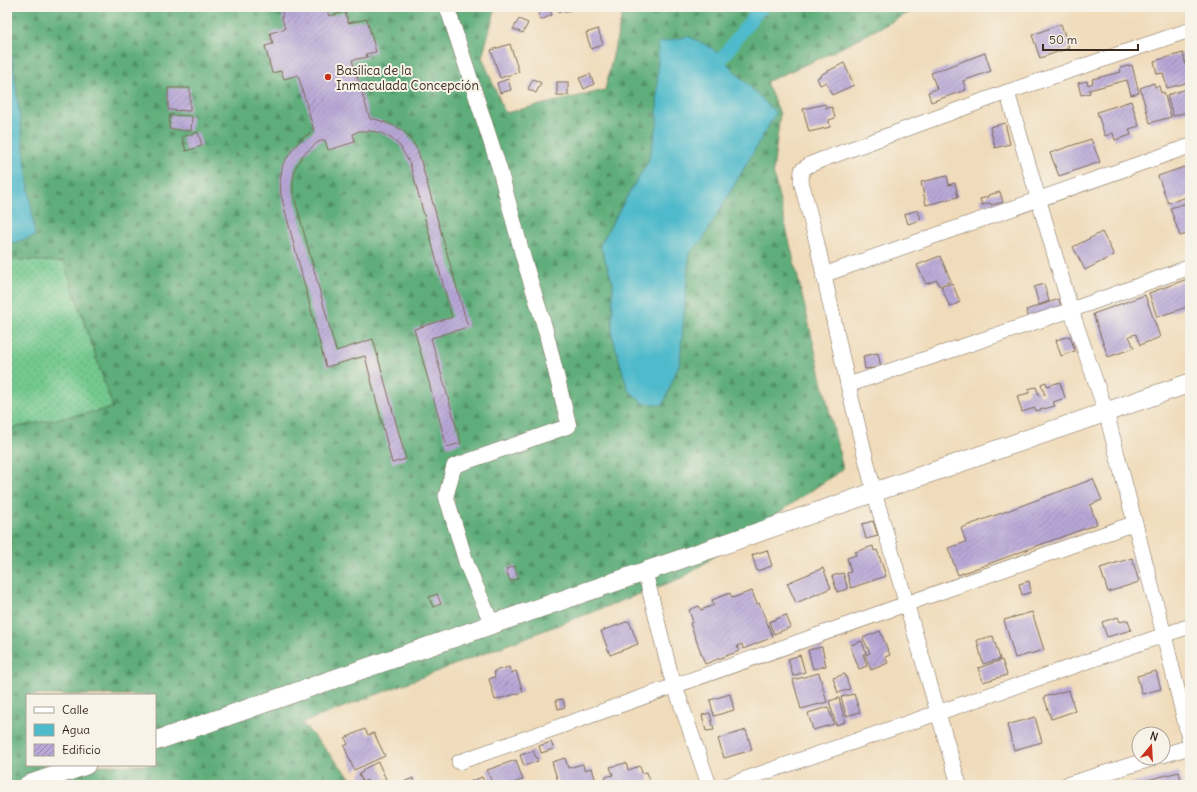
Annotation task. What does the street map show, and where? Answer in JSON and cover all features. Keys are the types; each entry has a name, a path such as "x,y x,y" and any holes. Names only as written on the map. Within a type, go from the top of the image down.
{"street":[{"path":"447,7 499,167 524,260 545,328 569,426 454,466 446,496 467,564 491,622 567,594 702,552"},
{"path":"959,785 874,492 848,386 816,239 801,181 802,170 821,160 1007,92 1190,30"},
{"path":"1007,92 1071,310 1106,412 1190,742"},
{"path":"823,274 1039,200 1190,146"},
{"path":"848,386 1071,310 1190,267"},
{"path":"156,741 1190,383"},
{"path":"459,762 1135,523"},
{"path":"645,572 670,672 709,785"},
{"path":"728,785 1190,626"},
{"path":"1171,753 1190,747"},
{"path":"1066,785 1131,765"},
{"path":"28,785 83,766"}],"green space":[{"path":"7,7 496,7 482,57 505,113 605,90 624,7 920,7 827,55 766,82 780,114 773,172 843,469 684,577 302,723 357,785 7,785 7,429 113,408 64,262 7,259"},
{"path":"7,259 64,262 113,408 7,429"}],"water":[{"path":"688,36 712,48 776,113 703,239 689,254 680,362 663,405 643,403 628,390 612,335 613,283 600,245 648,162 657,126 658,43"},
{"path":"7,39 11,49 35,236 7,245"}],"building":[{"path":"283,7 326,7 329,16 345,12 348,23 367,19 376,52 365,54 368,57 352,60 370,119 375,119 395,126 405,132 418,151 468,327 431,338 461,443 447,447 414,329 452,317 410,164 400,146 391,138 381,133 359,131 353,134 355,142 328,150 325,140 318,142 303,155 295,168 293,192 336,351 373,339 406,459 392,463 365,356 326,367 281,195 280,181 283,164 302,138 314,131 298,75 284,79 281,71 272,73 265,46 273,44 270,33 285,29 282,18"},
{"path":"539,7 548,7 552,15 541,20 536,9"},
{"path":"558,7 570,7 571,10 559,12"},
{"path":"519,19 528,23 523,33 513,29"},
{"path":"1061,24 1069,48 1040,58 1032,35"},
{"path":"598,29 603,45 591,49 586,33"},
{"path":"510,44 519,72 500,78 491,50"},
{"path":"985,53 991,71 963,81 966,90 931,102 928,92 937,89 931,73"},
{"path":"1183,53 1190,82 1167,88 1163,73 1157,74 1154,61"},
{"path":"844,63 854,85 832,95 826,82 820,85 817,78"},
{"path":"1132,65 1139,93 1131,95 1127,80 1089,90 1090,93 1081,95 1078,83 1087,81 1088,85 1093,83 1092,79 1121,72 1120,68"},
{"path":"590,74 594,84 584,89 579,78"},
{"path":"508,79 511,90 500,93 497,83"},
{"path":"533,79 541,83 536,93 528,89"},
{"path":"557,82 568,82 568,95 557,95"},
{"path":"1154,83 1155,87 1159,86 1161,93 1164,92 1171,117 1150,123 1140,88"},
{"path":"168,88 190,88 190,111 168,110"},
{"path":"1190,88 1190,111 1173,116 1167,95"},
{"path":"1131,101 1139,126 1129,129 1131,135 1115,140 1113,133 1105,136 1097,112"},
{"path":"825,104 826,108 832,107 835,118 829,120 830,127 809,132 803,109"},
{"path":"170,115 192,116 191,131 169,129"},
{"path":"1005,123 1010,144 995,148 990,127"},
{"path":"198,132 202,146 186,151 182,137"},
{"path":"1091,139 1100,162 1059,176 1050,153"},
{"path":"1190,165 1190,196 1168,203 1158,176"},
{"path":"947,176 949,185 955,183 958,197 926,205 921,182"},
{"path":"1000,192 1003,202 991,205 990,203 982,205 980,199"},
{"path":"1190,202 1190,233 1180,236 1170,208"},
{"path":"918,210 921,220 908,224 905,214"},
{"path":"1102,232 1114,255 1085,270 1073,247"},
{"path":"940,256 951,281 939,286 937,280 926,284 917,265"},
{"path":"1190,278 1190,306 1157,317 1149,293"},
{"path":"952,283 960,302 950,307 941,287"},
{"path":"1044,284 1049,301 1039,305 1034,287"},
{"path":"1145,295 1160,337 1140,345 1136,334 1129,336 1134,348 1108,357 1093,314"},
{"path":"1059,299 1063,311 1030,322 1026,310"},
{"path":"1070,336 1075,351 1061,356 1056,340"},
{"path":"878,353 881,367 865,369 863,356"},
{"path":"1046,382 1047,386 1060,382 1065,398 1053,402 1055,406 1036,411 1035,408 1022,412 1017,396 1029,393 1028,389 1036,387 1039,396 1045,395 1041,384"},
{"path":"1093,479 1102,500 1090,505 1097,524 958,575 948,548 966,542 961,528"},
{"path":"873,521 878,536 866,539 862,524"},
{"path":"873,546 874,551 877,550 886,576 851,588 847,573 851,572 847,558 856,555 855,552"},
{"path":"767,550 772,566 757,571 752,555"},
{"path":"1132,558 1139,582 1108,592 1100,568"},
{"path":"515,566 518,579 510,581 506,569"},
{"path":"823,568 831,588 796,603 787,583"},
{"path":"843,573 848,589 837,592 832,576"},
{"path":"1029,581 1031,592 1022,595 1019,584"},
{"path":"752,591 757,604 759,603 773,637 743,649 742,644 737,646 739,651 705,664 690,623 693,622 689,610 699,606 701,610 714,605 712,600 730,593 732,598"},
{"path":"437,594 441,604 433,607 429,597"},
{"path":"1032,612 1044,650 1015,658 1004,620"},
{"path":"786,615 791,627 774,634 769,622"},
{"path":"1118,617 1120,622 1128,620 1131,630 1107,637 1102,622"},
{"path":"629,621 638,644 610,655 601,631"},
{"path":"880,631 890,655 885,657 888,663 871,670 865,655 870,653 863,638"},
{"path":"993,636 1000,659 983,664 977,640"},
{"path":"862,641 866,653 863,654 867,666 859,669 850,645"},
{"path":"822,647 826,666 813,669 808,650"},
{"path":"800,655 805,672 793,676 788,659"},
{"path":"1002,660 1007,675 983,682 978,668"},
{"path":"509,667 511,673 516,671 523,692 495,700 489,679 495,677 494,671"},
{"path":"1156,671 1161,689 1142,694 1137,676"},
{"path":"819,673 827,702 801,709 793,680"},
{"path":"845,674 850,689 838,693 833,678"},
{"path":"1069,690 1075,711 1051,719 1044,697"},
{"path":"730,694 734,710 714,716 710,700"},
{"path":"854,694 860,712 846,716 841,697"},
{"path":"839,698 845,722 836,725 829,701"},
{"path":"563,699 565,707 558,709 556,700"},
{"path":"828,707 834,724 813,730 808,713"},
{"path":"710,713 714,730 706,731 702,715"},
{"path":"1035,717 1042,742 1014,750 1007,725"},
{"path":"365,729 368,735 374,733 385,756 354,770 344,746 348,744 345,738"},
{"path":"746,730 752,750 724,758 718,739"},
{"path":"551,742 554,749 541,753 539,746"},
{"path":"533,751 538,761 524,766 520,755"},
{"path":"565,758 568,768 583,764 584,770 592,768 597,785 559,785 552,762"},
{"path":"516,760 523,780 507,785 493,785 487,770"},
{"path":"378,762 386,779 373,785 369,785 367,780 363,782 359,774 363,772 362,770"},
{"path":"626,763 628,770 640,766 642,773 647,772 650,783 642,785 608,785 605,777 613,775 610,767"},
{"path":"1179,772 1182,785 1131,785 1131,784"},
{"path":"482,777 485,785 468,785 467,783"},
{"path":"413,778 415,785 401,785 401,783"}],"waterway":[{"path":"722,58 757,12 763,7"}],"place":[{"name":"Basílica de la Inmaculada Concepción","path":"328,77"}]}
